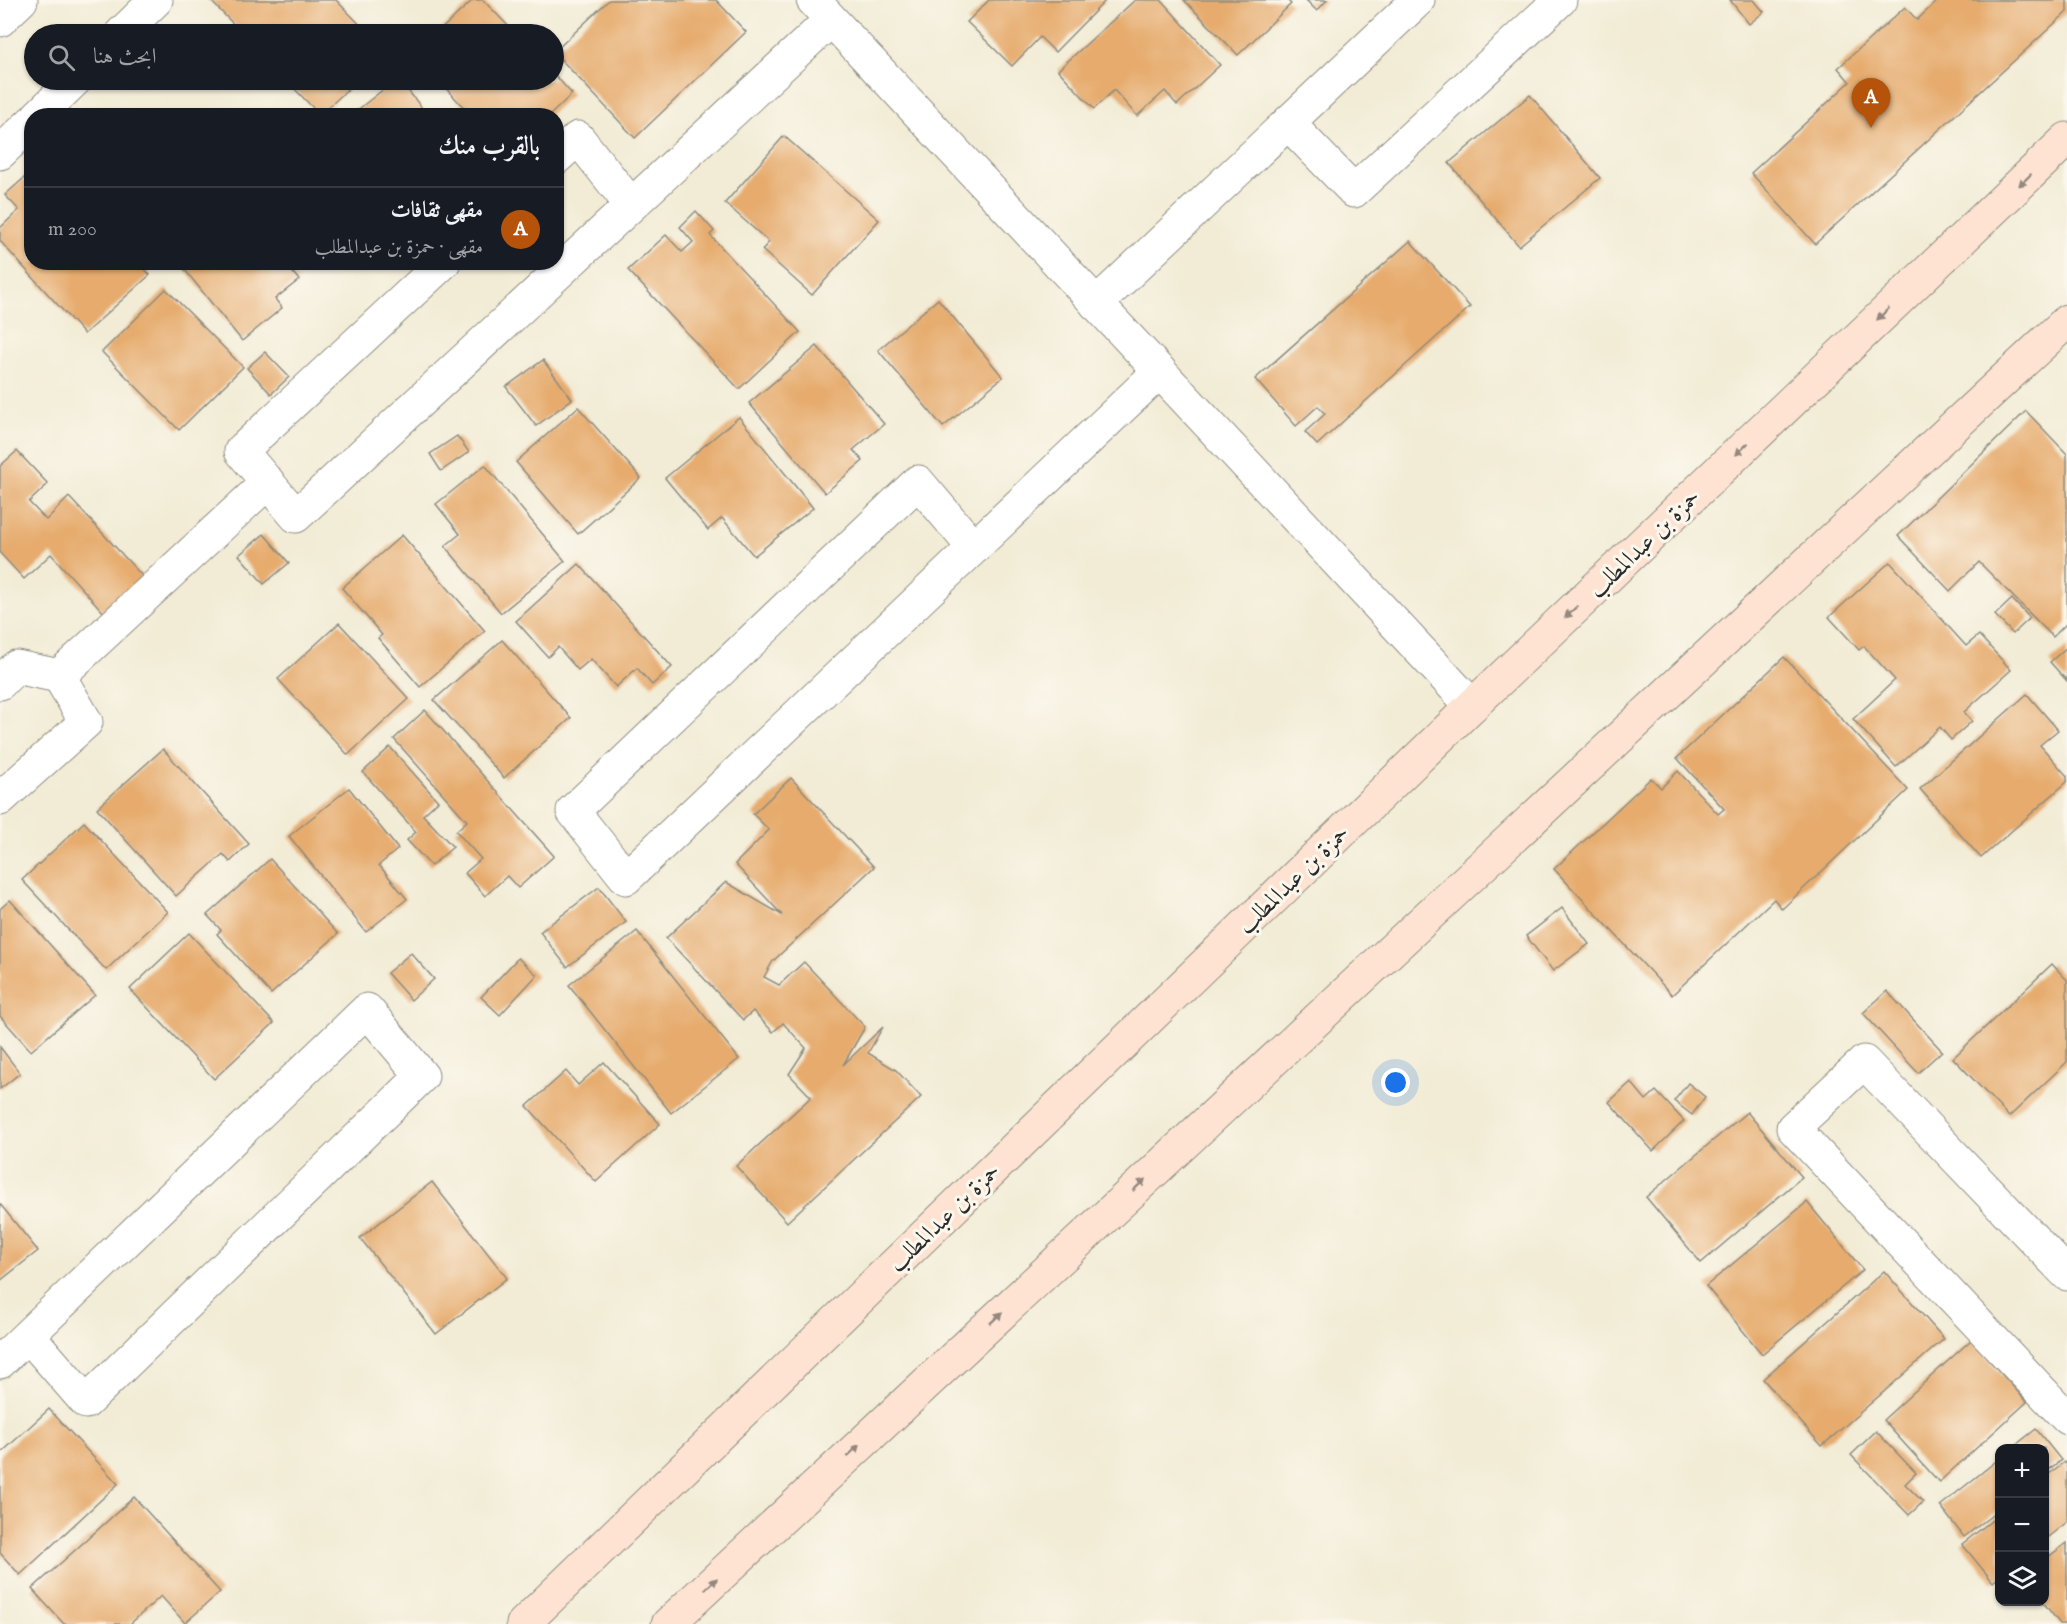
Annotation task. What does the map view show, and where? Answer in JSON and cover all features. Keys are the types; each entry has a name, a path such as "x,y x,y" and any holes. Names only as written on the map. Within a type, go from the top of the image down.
{"street":[{"path":"0,20 21,0"},
{"path":"131,24 156,0"},
{"path":"1096,304 1418,0"},
{"path":"1288,123 1354,192 1560,0"},
{"path":"564,267 631,205 822,10 1472,706"},
{"path":"46,108 65,90"},
{"path":"0,153 24,130"},
{"path":"564,151 578,138 631,205"},
{"name":"حمزة بن عبدالمطلب","path":"523,1624 1472,706 2067,139"},
{"path":"435,270 241,451 296,516 561,270"},
{"path":"668,1624 2067,321"},
{"path":"974,548 918,482 573,811 626,878 974,548 1160,371"},
{"path":"59,676 268,482"},
{"path":"0,683 16,667 59,676 86,722 0,799"},
{"path":"0,1362 28,1335 367,1010 422,1076 86,1402 28,1335"},
{"path":"2067,1274 1864,1062 1793,1128 2067,1418"}],"building":[{"path":"210,0 336,0 359,24 233,24"},
{"path":"473,0 483,0 506,24 447,24"},
{"path":"609,0 716,0 746,32 635,138 564,63 564,43"},
{"path":"989,0 1106,0 1055,52 1040,37 1012,66 967,22"},
{"path":"1135,0 1161,0 1220,65 1177,105 1165,91 1137,116 1114,90 1094,109 1058,70"},
{"path":"1184,0 1287,0 1291,4 1238,55"},
{"path":"1306,0 1327,0 1317,11"},
{"path":"1730,0 1754,0 1764,12 1749,24"},
{"path":"1938,0 2067,0 2067,12 1815,244 1751,173 1850,82 1838,68 1905,7 1917,20"},
{"path":"564,85 572,94 557,108 464,108 447,90 564,90"},
{"path":"296,90 347,90 328,108 313,108"},
{"path":"382,90 408,90 422,108 360,108"},
{"path":"1530,95 1600,178 1519,246 1449,163"},
{"path":"784,136 879,220 812,295 762,250 769,242 725,203"},
{"path":"24,178 24,268 0,241 0,228 19,210 5,195"},
{"path":"696,211 714,231 710,235 800,332 739,389 628,270 666,235 682,252 693,242 680,227"},
{"path":"1410,241 1470,307 1317,445 1305,432 1325,414 1318,406 1296,426 1255,379"},
{"path":"26,270 146,270 150,275 84,334"},
{"path":"185,270 291,270 299,280 275,299 282,308 242,341"},
{"path":"166,289 243,367 179,430 102,352"},
{"path":"938,299 1003,377 943,427 878,350"},
{"path":"817,346 884,424 853,450 863,461 825,493 749,403"},
{"path":"265,352 289,377 271,394 247,368"},
{"path":"543,360 572,399 536,426 506,387"},
{"path":"578,407 641,478 578,534 516,462"},
{"path":"2026,411 2067,454 2067,623 2053,637 1979,562 1950,591 1898,536"},
{"path":"739,417 813,508 754,556 722,518 708,530 665,478"},
{"path":"457,436 469,452 441,471 430,454"},
{"path":"17,451 48,484 29,502 46,520 69,497 144,578 105,614 51,554 24,579 0,553 0,466"},
{"path":"485,465 565,561 501,613 445,546 460,534 436,504"},
{"path":"264,534 289,563 264,584 239,555"},
{"path":"402,535 485,631 420,687 378,638 382,635 342,588"},
{"path":"1890,562 1966,646 1979,635 2011,670 1964,712 1972,721 1951,740 1940,727 1896,767 1853,719 1895,680 1864,646 1859,650 1829,617"},
{"path":"579,564 672,667 652,685 637,668 616,687 591,659 578,670 558,647 548,657 516,621"},
{"path":"2012,599 2030,618 2013,634 1995,615"},
{"path":"339,623 409,699 348,755 278,679"},
{"path":"502,640 571,718 504,778 434,700"},
{"path":"2067,647 2067,681 2050,662"},
{"path":"1784,657 1908,790 1782,909 1774,899 1672,995 1554,869 1651,778 1661,788 1678,771 1718,814 1724,809 1677,758"},
{"path":"2027,694 2058,730 2040,745 2067,776 2067,782 1981,858 1920,789"},
{"path":"425,710 554,856 518,888 507,876 485,896 465,873 481,859 456,831 467,821 394,739"},
{"path":"390,747 438,801 423,815 453,847 431,866 407,840 416,832 363,772"},
{"path":"163,749 249,844 230,862 223,854 176,896 97,808"},
{"path":"791,778 874,867 773,961 764,977 779,985 804,962 865,1027 843,1065 883,1027 868,1053 896,1070 921,1097 787,1222 736,1166 811,1097 789,1074 806,1048 783,1023 773,1032 753,1011 743,1020 666,938 726,882 782,915 735,864 769,830 753,814"},
{"path":"349,788 398,849 379,865 407,899 366,932 289,836"},
{"path":"84,822 168,912 106,970 22,880"},
{"path":"270,859 338,934 271,994 217,934 221,930 207,915"},
{"path":"599,887 626,922 567,967 540,932"},
{"path":"10,900 95,995 31,1051 0,1016 0,909"},
{"path":"1562,908 1589,944 1553,971 1526,936"},
{"path":"637,931 739,1059 671,1113 569,985"},
{"path":"189,933 274,1023 214,1079 130,989"},
{"path":"411,953 434,979 411,1000 387,973"},
{"path":"518,958 537,975 500,1015 481,997"},
{"path":"2052,964 2067,980 2067,1062 2009,1117 1953,1058"},
{"path":"1887,991 1942,1051 1918,1073 1863,1013"},
{"path":"0,1047 20,1073 0,1089"},
{"path":"604,1062 660,1124 596,1182 527,1106 566,1071 578,1085"},
{"path":"1631,1082 1646,1100 1656,1091 1684,1121 1653,1151 1609,1102"},
{"path":"1688,1083 1705,1097 1692,1115 1674,1101"},
{"path":"1747,1112 1802,1177 1701,1263 1646,1197"},
{"path":"432,1182 507,1278 436,1334 360,1238"},
{"path":"1807,1202 1863,1270 1762,1354 1706,1286"},
{"path":"0,1204 38,1251 0,1281"},
{"path":"1884,1271 1944,1339 1822,1446 1763,1379"},
{"path":"1971,1340 2027,1402 1939,1482 1883,1420"},
{"path":"49,1409 118,1484 20,1575 0,1553 0,1454"},
{"path":"2036,1429 2048,1444 2017,1444"},
{"path":"1876,1431 1916,1473 1905,1484 1923,1502 1909,1515 1851,1455"},
{"path":"2049,1445 2061,1460 2049,1469"},
{"path":"1995,1462 1995,1513 1964,1537 1940,1506"},
{"path":"2064,1462 2067,1467 2067,1522 2049,1536 2049,1498 2049,1474"},
{"path":"134,1497 220,1592 185,1623 161,1596 130,1624 64,1624 32,1589"},
{"path":"1995,1518 1995,1580 1993,1582 1962,1544"},
{"path":"2067,1543 2067,1624 2060,1624 2046,1606 2049,1606 2049,1556"}],"place":[{"name":"مقهى ثقافات","path":"1871,128"}]}
